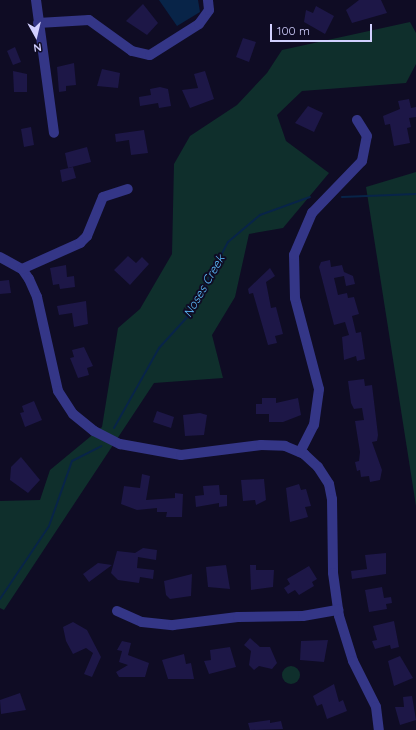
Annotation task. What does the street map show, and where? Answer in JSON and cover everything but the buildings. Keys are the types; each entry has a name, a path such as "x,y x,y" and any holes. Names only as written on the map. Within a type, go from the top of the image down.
{"street":[{"path":"36,0 54,132"},
{"path":"38,23 89,20 132,51 150,55 199,24 209,10 208,0"},
{"path":"300,452 314,424 319,388 294,294 294,255 303,227 314,210 362,161 367,136 357,120"},
{"path":"22,269 80,243 87,236 103,197 128,188"},
{"path":"0,257 22,269 36,292 58,390 73,414 94,431 120,444 175,455 199,455 270,444 300,452 318,467 330,489 338,610 353,661 377,711 379,730"},
{"path":"117,611 142,622 173,625 238,617 298,616 338,610"}],"green space":[{"path":"410,22 416,33 416,64 406,83 302,91 277,115 286,141 329,173 283,228 249,234 235,297 212,335 223,378 154,383 4,610 0,608 0,501 40,500 50,470 102,427 118,328 140,309 172,254 174,164 190,136 237,105 267,73 282,50"},
{"path":"416,172 416,506 366,187"},
{"path":"287,666 295,666 300,671 298,682 295,684 287,684 282,679 282,671"}],"water":[{"path":"159,0 198,0 200,12 177,26"}],"waterway":[{"name":"Noses Creek","path":"342,197 416,194"},
{"name":"Noses Creek","path":"114,428 159,348 191,313 228,242 260,215 310,197"},
{"name":"Noses Creek","path":"0,599 49,526 72,461 101,446"}]}
